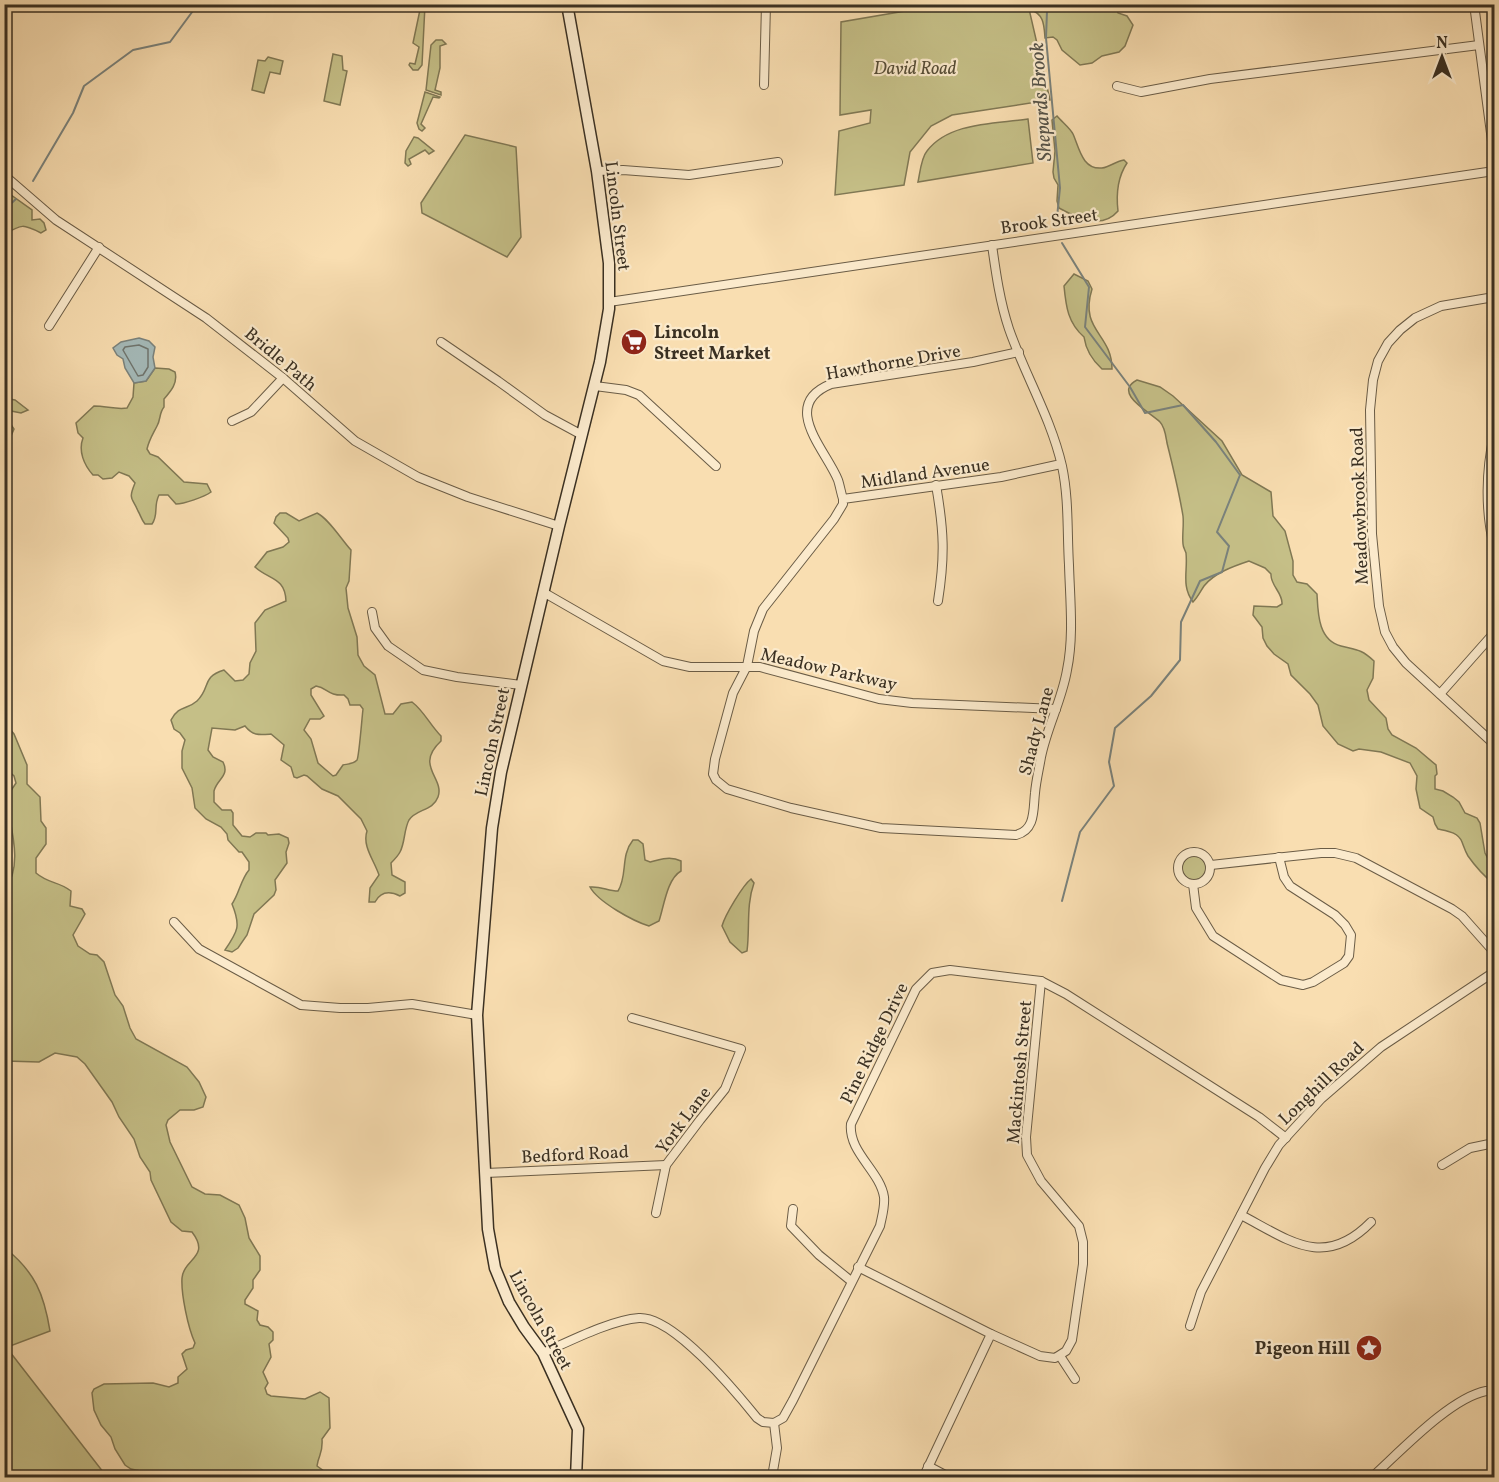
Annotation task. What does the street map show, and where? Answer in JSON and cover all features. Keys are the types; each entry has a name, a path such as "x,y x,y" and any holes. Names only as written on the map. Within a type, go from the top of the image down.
{"main road":[{"name":"Lincoln Street","path":"567,4 597,171 609,263 609,302 595,386 559,526 501,772 492,828 477,1015 488,1229 495,1268 509,1302 543,1353 578,1429 576,1478"}],"street":[{"path":"764,85 766,4"},
{"path":"1474,4 1494,156"},
{"path":"1118,86 1141,92 1210,79 1479,45"},
{"path":"597,171 623,170 689,175 778,162"},
{"name":"Brook Street","path":"609,302 1494,171"},
{"name":"Bridle Path","path":"4,175 56,220 206,318 283,378 355,441 418,477 559,526"},
{"name":"Shady Lane","path":"747,666 734,693 715,759 713,774 716,780 727,789 791,808 881,828 997,835 1022,833 1029,826 1033,819 1044,743 1064,684 1071,645 1068,510 1061,464 1053,437 1010,331 1000,298 992,245"},
{"path":"49,326 99,247"},
{"name":"Meadowbrook Road","path":"1494,297 1441,306 1407,323 1391,339 1384,350 1371,392 1372,534 1378,598 1383,624 1393,647 1406,663 1494,744"},
{"path":"441,342 545,415 582,435"},
{"name":"Hawthorne Drive","path":"843,499 838,480 807,423 807,410 813,397 822,388 831,384 973,362 1019,352"},
{"path":"232,421 251,412 283,378"},
{"path":"595,386 626,390 639,395 716,466"},
{"path":"1494,435 1488,494 1494,546"},
{"name":"Midland Avenue","path":"747,666 754,631 763,609 834,519 843,504 843,499 1001,477 1061,464"},
{"path":"936,485 944,542 938,601"},
{"name":"Meadow Parkway","path":"543,592 663,661 690,667 760,667 879,699 912,703 1056,709"},
{"path":"372,612 375,628 388,646 423,670 521,685"},
{"path":"1440,694 1494,633"},
{"path":"1192,851 1200,852 1208,858 1211,865 1208,877 1203,882 1193,884 1180,876 1178,868 1179,861 1192,851"},
{"path":"1211,865 1328,853 1356,858 1452,909 1462,916 1494,952"},
{"path":"1193,884 1196,908 1213,936 1281,980 1303,985 1313,982 1344,963 1349,956 1351,935 1335,915 1290,886 1284,877 1279,857"},
{"path":"174,922 199,949 301,1005 368,1008 412,1004 477,1015"},
{"name":"Pine Ridge Drive","path":"774,1423 783,1418 880,1226 884,1210 882,1191 855,1144 850,1132 851,1124 916,989 932,973 950,970 1041,981 1066,994 1259,1117 1286,1138"},
{"name":"Longhill Road","path":"1190,1326 1200,1292 1265,1168 1286,1138 1321,1099 1381,1047 1494,972"},
{"name":"Mackintosh Street","path":"1041,981 1026,1137 1028,1155 1041,1181 1079,1226 1083,1242 1083,1264 1072,1340 1060,1356"},
{"name":"York Lane","path":"632,1018 741,1049 726,1089 700,1119 666,1165 656,1213"},
{"path":"1442,1165 1470,1148 1494,1143"},
{"name":"Bedford Road","path":"485,1173 666,1165"},
{"path":"793,1209 791,1226 851,1281"},
{"path":"1241,1215 1291,1241 1318,1249 1330,1248 1341,1243 1371,1222"},
{"path":"858,1267 1040,1356 1060,1356 1075,1379"},
{"path":"543,1353 598,1329 640,1318 664,1324 684,1339 757,1418 763,1422 774,1423 777,1448 773,1471"},
{"path":"923,1478 991,1334"},
{"path":"1371,1478 1456,1403 1473,1393 1486,1391"},
{"path":"928,1466 951,1478"}],"green space":[{"name":"David Road","path":"948,4 1115,5 1118,13 1127,16 1133,25 1125,46 1119,52 1102,56 1092,63 1080,65 1062,50 1057,40 1053,37 1045,38 1040,17 1029,9 1050,100 952,115 931,126 910,152 904,185 835,195 839,131 870,123 871,110 840,115 841,22 911,10 905,5 925,5 923,9"},
{"path":"421,5 425,5 422,65 418,70 413,70 409,65 410,63 415,64 419,47 413,43"},
{"path":"436,40 442,40 446,44 440,46 440,68 435,90 441,92 441,95 426,90 431,45"},
{"path":"333,54 342,56 343,70 347,71 340,105 324,101"},
{"path":"268,57 283,61 280,74 270,72 264,93 252,90 258,60 265,61"},
{"path":"425,92 440,97 433,97 421,124 425,128 422,131 417,123"},
{"path":"1057,116 1072,132 1082,157 1090,165 1102,168 1124,160 1127,163 1118,186 1118,211 1112,217 1105,220 1089,220 1059,208 1058,185 1053,172 1055,151 1052,120"},
{"name":"David Road","path":"1028,119 1033,163 918,182 925,154 947,134 973,126"},
{"path":"465,135 516,147 521,237 507,257 422,213 421,203"},
{"path":"414,137 434,151 429,154 425,150 409,159 411,164 408,166 405,163 406,151"},
{"path":"5,195 11,195 32,210 32,220 40,219 46,230 41,233 23,226 5,234"},
{"path":"1074,274 1088,281 1092,289 1089,303 1090,314 1111,357 1112,369 1102,369 1095,362 1088,351 1084,337 1071,320 1064,286"},
{"path":"155,368 175,372 176,380 164,399 164,407 147,449 184,482 207,484 211,492 194,500 176,504 168,495 159,495 154,520 152,524 145,524 132,498 135,483 129,476 119,472 112,478 103,479 98,475 93,475 90,471 83,458 81,448 83,438 78,433 76,423 94,406 127,408 133,397 134,383 146,381"},
{"path":"1137,380 1160,387 1173,396 1222,441 1242,475 1271,492 1273,516 1285,531 1293,561 1293,575 1297,582 1307,584 1317,594 1319,617 1324,632 1333,643 1362,652 1374,661 1373,678 1367,690 1369,700 1386,718 1392,735 1416,748 1436,765 1435,789 1453,797 1465,813 1477,818 1480,823 1485,853 1494,870 1494,884 1471,860 1458,836 1438,829 1433,817 1420,808 1416,789 1417,776 1410,763 1381,752 1359,749 1353,751 1338,744 1323,726 1318,705 1291,675 1288,664 1267,646 1263,638 1262,627 1253,615 1254,606 1277,607 1282,604 1281,596 1272,582 1271,574 1265,568 1249,561 1225,570 1208,581 1193,602 1186,584 1183,516 1165,432 1160,422 1131,396 1130,385"},
{"path":"4,398 15,400 28,410 21,413 6,410 6,417 14,429 11,436 5,435"},
{"path":"280,513 286,513 299,521 317,513 330,524 351,550 349,581 346,588 348,608 357,637 358,655 364,666 375,675 385,714 393,714 401,704 412,702 441,736 441,741 433,750 430,758 430,765 439,790 436,802 409,820 402,848 391,863 392,875 405,882 405,893 400,896 386,893 375,902 369,902 370,888 379,875 367,848 367,831 361,819 338,796 322,789 307,776 294,777 291,767 281,760 284,745 271,734 256,734 245,726 235,730 212,728 208,750 213,757 223,762 225,767 224,774 214,791 214,802 222,810 231,810 233,825 242,836 250,837 256,833 279,834 288,838 289,843 286,852 287,863 275,880 274,895 254,914 247,935 238,948 232,952 225,950 237,928 237,918 232,904 249,870 249,862 242,852 239,852 228,840 227,834 221,827 206,819 195,808 192,788 182,768 182,751 185,740 174,729 171,720 177,712 197,701 204,692 209,679 217,673 224,670 235,681 243,680 249,674 250,663 256,651 255,623 265,610 286,601 283,587 255,567 267,552 283,547 289,542 274,523","holes":["316,686 335,694 344,695 350,705 360,705 363,709 357,760 343,765 333,776 318,763 311,739 304,730 310,719 320,719 324,716 311,695 311,689"]},
{"path":"4,722 14,734 27,765 27,784 40,797 41,821 46,828 46,844 36,858 36,873 71,891 70,906 82,909 85,914 73,935 78,946 90,954 97,955 104,962 115,995 123,1006 136,1039 187,1067 199,1082 206,1097 203,1107 194,1110 180,1110 168,1120 166,1125 170,1142 192,1187 205,1194 220,1195 239,1205 245,1218 249,1238 260,1256 260,1270 253,1280 253,1288 245,1304 258,1311 257,1320 260,1325 268,1327 273,1332 273,1340 269,1344 271,1357 263,1372 268,1383 265,1388 267,1394 271,1396 305,1399 320,1392 329,1398 330,1428 322,1439 317,1466 328,1474 328,1477 151,1477 145,1472 125,1465 94,1410 92,1393 94,1389 104,1384 153,1383 169,1387 178,1383 178,1377 187,1369 182,1354 193,1348 195,1343 186,1311 182,1278 199,1247 192,1232 182,1231 171,1222 151,1180 150,1172 140,1157 134,1139 112,1102 85,1064 77,1057 55,1053 39,1062 5,1061 5,889 11,879 15,857 6,798 16,783 14,776 5,768"},
{"path":"633,840 638,840 643,844 645,860 650,862 670,858 681,861 681,871 669,886 659,921 649,926 608,905 590,887 618,891 623,879 627,852"},
{"path":"1194,856 1199,857 1205,863 1205,873 1199,879 1194,880 1189,879 1183,873 1182,868 1183,863 1189,857"},
{"path":"751,879 754,883 749,908 747,951 742,953 730,942 722,926 735,901"},
{"path":"5,1248 31,1275 45,1306 50,1331 5,1348"},
{"path":"10,1352 107,1477 5,1477 4,1357"}],"water":[{"path":"139,338 149,341 155,347 153,357 155,368 146,381 134,383 125,368 123,359 113,348 121,342"}],"waterway":[{"path":"33,181 73,113 84,86 133,50 170,42 198,4"},
{"name":"Shepards Brook","path":"1014,4 1016,8 1038,6 1047,11 1046,38 1060,188 1056,227"},
{"path":"4,210 16,199"},
{"name":"Shepards Brook","path":"1062,243 1089,287 1085,327 1130,387 1145,413 1183,405 1216,442 1240,475 1217,532 1229,546 1222,572 1200,581 1181,622 1180,660 1151,696 1115,728 1109,762 1114,786 1080,832 1062,901"}],"place":[{"name":"Lincoln Street Market","path":"634,342"},
{"name":"Pigeon Hill","path":"1369,1348"}]}
